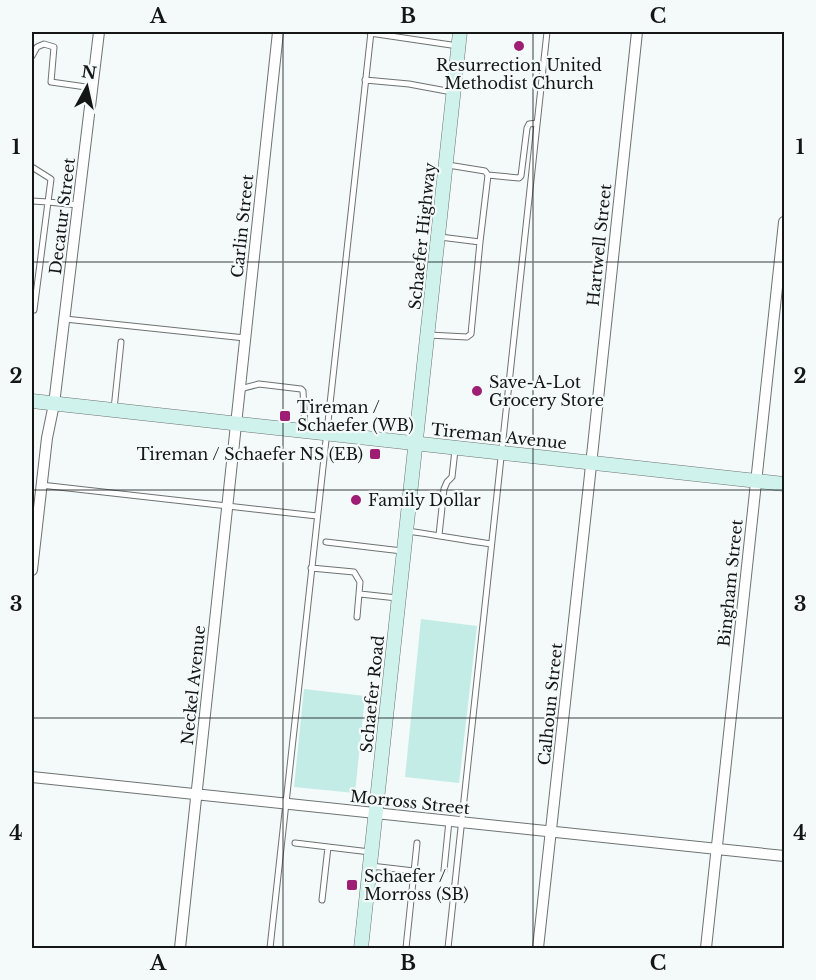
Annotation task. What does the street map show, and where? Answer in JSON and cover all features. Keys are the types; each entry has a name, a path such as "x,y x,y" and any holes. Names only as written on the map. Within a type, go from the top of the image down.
{"main road":[{"name":"Schaefer Highway","path":"416,444 460,32"},
{"name":"Tireman Avenue","path":"32,401 784,484"},
{"name":"Schaefer Road","path":"361,948 416,444"}],"street":[{"name":"Decatur Street","path":"32,570 35,499 41,485 54,404 99,32"},
{"name":"Carlin Street","path":"236,424 278,32"},
{"name":"Hartwell Street","path":"591,463 636,32"},
{"name":"Bingham Street","path":"706,948 784,222"},
{"name":"Neckel Avenue","path":"180,948 236,424"},
{"name":"Calhoun Street","path":"538,948 591,463"},
{"name":"Morross Street","path":"32,777 784,856"}],"lane":[{"path":"270,948 370,32 459,46"},
{"path":"448,948 547,32"},
{"path":"32,56 37,47 44,44 54,47 51,82 93,88"},
{"path":"365,80 409,84 454,92"},
{"path":"446,164 485,171 488,175 519,178 527,128 529,124 537,123"},
{"path":"32,167 51,178 34,310"},
{"path":"428,335 467,337 471,334 488,175"},
{"path":"32,201 78,205"},
{"path":"438,237 480,242"},
{"path":"32,271 39,272"},
{"path":"64,319 245,338"},
{"path":"114,410 121,342"},
{"path":"240,389 259,384 301,389 303,391 305,431"},
{"path":"440,535 444,489 452,477 455,448"},
{"path":"41,485 317,516"},
{"path":"406,531 491,544"},
{"path":"326,542 404,551"},
{"path":"311,568 354,572 360,582 357,617"},
{"path":"360,594 399,598"},
{"path":"444,870 449,821"},
{"path":"295,843 328,847 414,871"},
{"path":"406,948 417,843"},
{"path":"322,900 328,847"}],"green space":[{"path":"421,619 477,626 459,783 405,777"},
{"path":"304,689 365,696 355,793 294,787"}],"place":[{"name":"Resurrection United Methodist Church","path":"519,46"},
{"name":"Save-A-Lot Grocery Store","path":"477,391"},
{"name":"Tireman / Schaefer (WB)","path":"285,416"},
{"name":"Tireman / Schaefer NS (EB)","path":"375,454"},
{"name":"Family Dollar","path":"356,500"},
{"name":"Schaefer / Morross (SB)","path":"352,885"}]}
